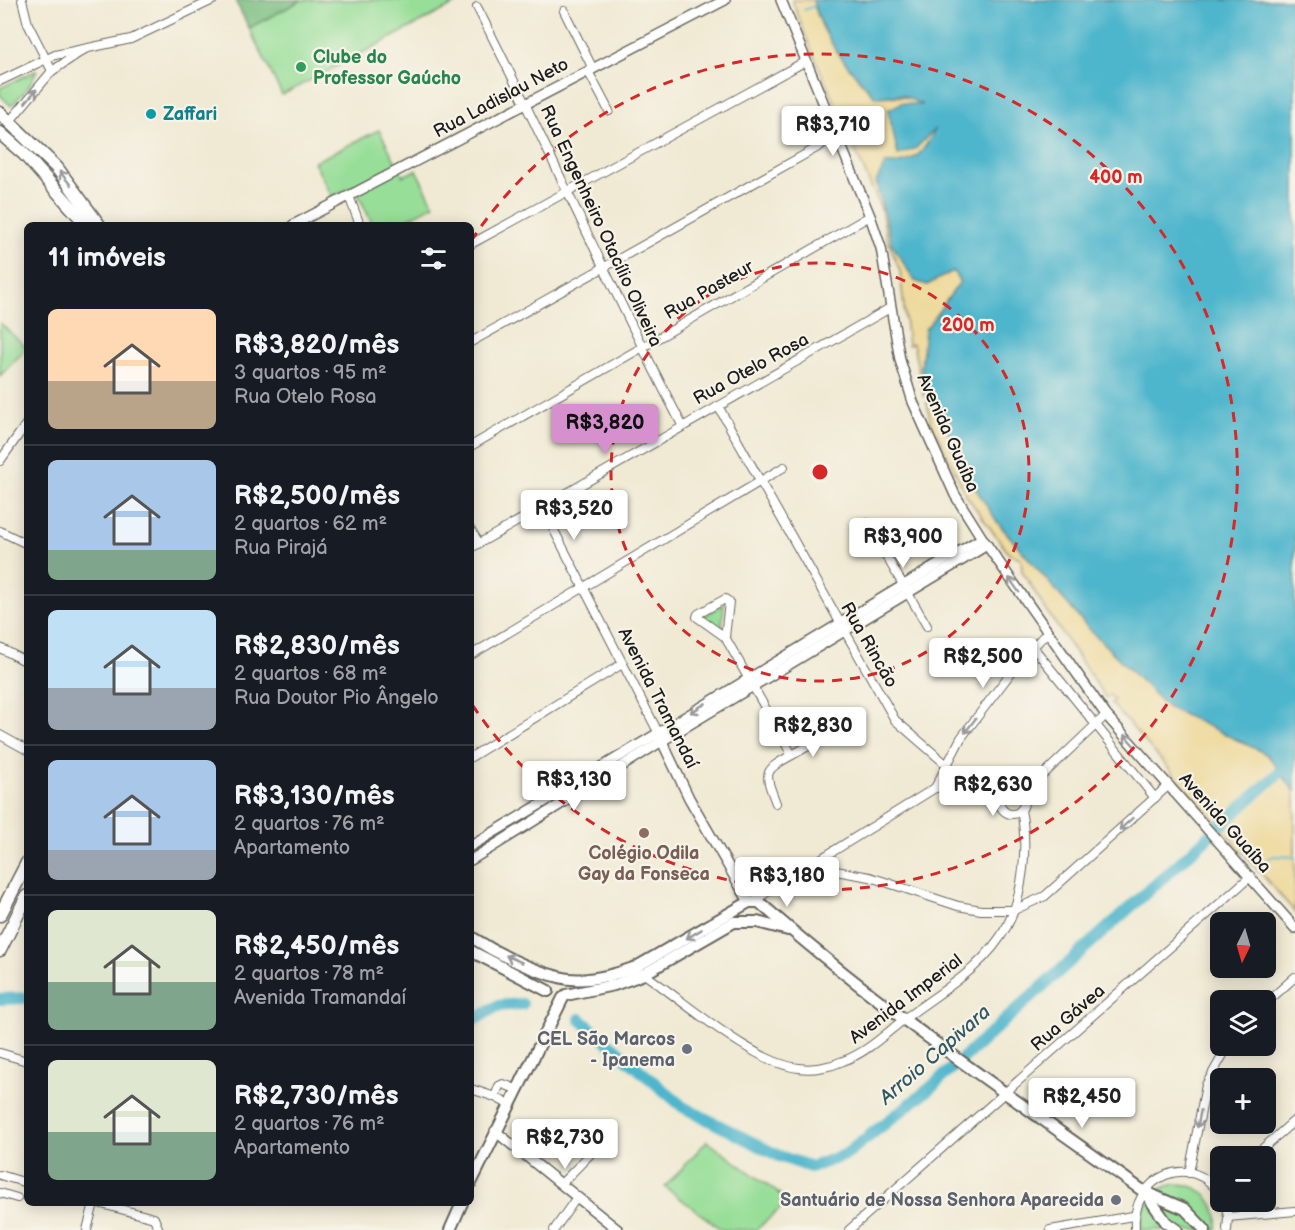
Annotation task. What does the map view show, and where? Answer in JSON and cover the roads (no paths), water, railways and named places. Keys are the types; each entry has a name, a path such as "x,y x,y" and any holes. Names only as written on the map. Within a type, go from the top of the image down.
{"main road":[{"path":"5,117 57,168 97,222"},
{"path":"0,132 24,154 84,222"},
{"path":"0,915 24,869"},
{"path":"749,903 744,914 753,921"},
{"path":"549,1022 549,993 552,980 616,974 636,967 749,903 764,907 791,931 905,1019 1143,1191 1185,1209 1205,1230"},
{"path":"753,921 764,916 764,907"},
{"path":"1,946 22,918"},
{"path":"474,953 549,993 565,997 614,985 644,974 734,922 753,921 791,931"},
{"path":"474,938 561,978 568,984 565,997 549,1022 474,1176"},
{"path":"1143,1191 1177,1230"},
{"path":"1155,1207 1156,1201 1164,1199"},
{"path":"450,1230 461,1206"}],"street":[{"path":"22,0 28,24 52,71"},
{"path":"0,81 45,59 131,39 213,0"},
{"name":"Rua Ladislau Neto","path":"299,222 725,0"},
{"name":"Avenida Guaíba","path":"781,0 834,137 870,216 880,248 900,360 913,402 955,495 984,541 1106,715 1295,928"},
{"name":"Rua Engenheiro Otacílio Oliveira","path":"477,7 568,190 640,347 682,425"},
{"path":"564,11 609,111"},
{"path":"5,117 52,71 86,48"},
{"path":"474,242 806,61"},
{"path":"474,340 820,146 828,138 834,137"},
{"path":"349,196 359,222"},
{"name":"Rua Pasteur","path":"474,444 870,216"},
{"name":"Rua Otelo Rosa","path":"474,546 890,308"},
{"name":"Rua Rincão","path":"718,406 840,627 895,720 971,786 1002,796"},
{"path":"0,461 24,427"},
{"path":"474,653 784,467"},
{"name":"Avenida Tramandaí","path":"542,507 660,736 689,798 749,903"},
{"path":"867,523 903,589 927,626"},
{"path":"0,531 24,543"},
{"path":"474,535 479,543"},
{"path":"474,844 572,785 660,736 984,541"},
{"path":"725,637 729,602 725,599 696,616 725,637 792,755"},
{"path":"935,788 961,738 1047,632"},
{"name":"Avenida Guaíba","path":"1033,647 1155,798"},
{"path":"0,648 24,660"},
{"path":"474,755 622,664"},
{"path":"1022,795 1106,715"},
{"path":"0,735 24,748"},
{"path":"474,858 578,794 660,736"},
{"path":"776,803 767,780 769,768 821,739"},
{"path":"572,785 578,794"},
{"path":"807,866 870,877 958,906 981,910 1014,909 1045,896 1169,785"},
{"path":"749,903 935,788 971,786"},
{"path":"1011,790 1022,795 1024,805 1021,810 1011,814 1005,812 1000,802 1002,796 1011,790"},
{"name":"Avenida Imperial","path":"644,974 753,1051 779,1064 799,1069 826,1067 844,1061 874,1044 960,980 987,956 1007,925 1014,909 1024,860 1025,832 1021,810"},
{"path":"494,833 500,842"},
{"name":"Rua Gávea","path":"849,1230 1251,876"},
{"path":"764,907 776,886"},
{"path":"1276,994 1295,977"},
{"path":"0,1053 24,1060"},
{"path":"1189,1173 1206,1085 1222,1056"},
{"path":"495,1097 502,1084 516,1089"},
{"path":"474,1090 508,1104"},
{"path":"1265,1146 1295,1120"},
{"path":"495,1131 618,1230"},
{"path":"561,1184 606,1138"},
{"path":"1134,1230 1133,1216 1143,1191 1164,1176 1189,1173 1210,1182"},
{"path":"0,1175 24,1182"},
{"path":"0,1193 17,1198"},
{"path":"554,1230 577,1197"},
{"path":"87,1230 95,1206"},
{"path":"108,1206 154,1218 159,1230"},
{"path":"1228,1217 1295,1211"},
{"path":"1227,1212 1227,1230"},
{"path":"1050,1230 1133,1216"}],"water":[{"path":"813,0 1295,0 1295,792 1267,754 1167,707 1090,630 998,523 966,474 921,369 925,330 960,282 953,271 927,285 915,281 892,245 876,182 885,164 904,162 917,156 936,128 916,148 898,155 888,110 901,103 923,105 902,95 876,97 838,53 823,28"}],"waterway":[{"path":"804,10 814,6"},
{"name":"Arroio Capivara","path":"580,1019 683,1107 779,1156 811,1167 845,1155 929,1089 1280,772"},
{"path":"1261,863 1273,856 1295,857"},
{"name":"Arroio Capivara","path":"0,999 24,998"},
{"name":"Arroio Capivara","path":"474,1020 497,1006 522,1004"}],"place":[{"name":"Clube do Professor Gaúcho","path":"301,67"},
{"name":"Zaffari","path":"151,114"},
{"name":"Colégio Odila Gay da Fonseca","path":"644,833"},
{"name":"CEL São Marcos - Ipanema","path":"687,1049"},
{"name":"Santuário de Nossa Senhora Aparecida","path":"1116,1200"}]}
